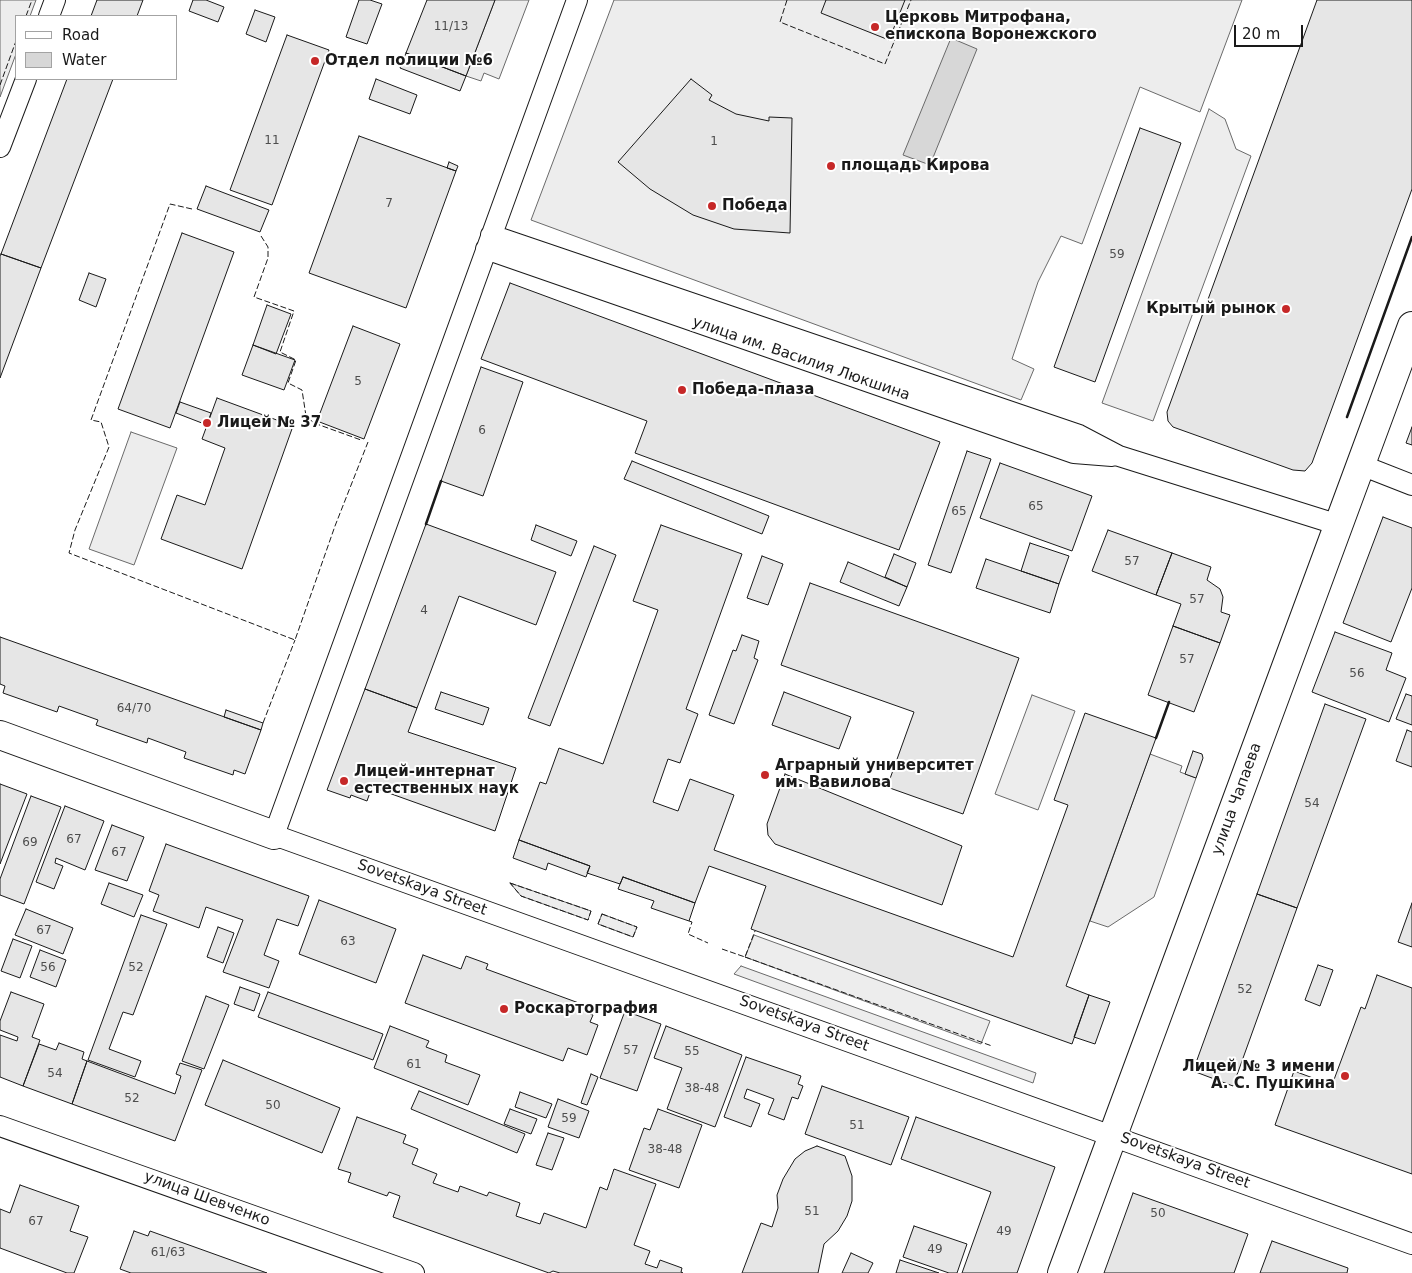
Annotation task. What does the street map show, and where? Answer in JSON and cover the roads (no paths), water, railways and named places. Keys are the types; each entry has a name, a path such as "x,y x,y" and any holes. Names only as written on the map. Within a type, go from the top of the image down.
{"street":[{"path":"49,15 55,0"},
{"path":"274,835 577,0"},
{"path":"0,147 26,80"},
{"name":"улица им. Василия Люкшина","path":"489,242 1074,453 1119,456 1339,525"},
{"name":"улица Чапаева","path":"1062,1273 1412,326"},
{"path":"1361,465 1412,485"},
{"name":"Sovetskaya Street","path":"0,735 195,807 1114,1134 1412,1244"},
{"name":"улица Шевченко","path":"0,1126 414,1273"}],"water":[{"path":"951,38 977,49 930,165 903,155"}],"place":[{"name":"Церковь Митрофана, епископа Воронежского","path":"875,27"},
{"name":"Отдел полиции №6","path":"315,61"},
{"name":"площадь Кирова","path":"831,166"},
{"name":"Победа","path":"712,206"},
{"name":"Крытый рынок","path":"1286,309"},
{"name":"Победа-плаза","path":"682,390"},
{"name":"Лицей № 37","path":"207,423"},
{"name":"Аграрный университет им. Вавилова","path":"765,775"},
{"name":"Лицей-интернат естественных наук","path":"344,781"},
{"name":"Роскартография","path":"504,1009"},
{"name":"Лицей № 3 имени А. С. Пушкина","path":"1345,1076"}]}
